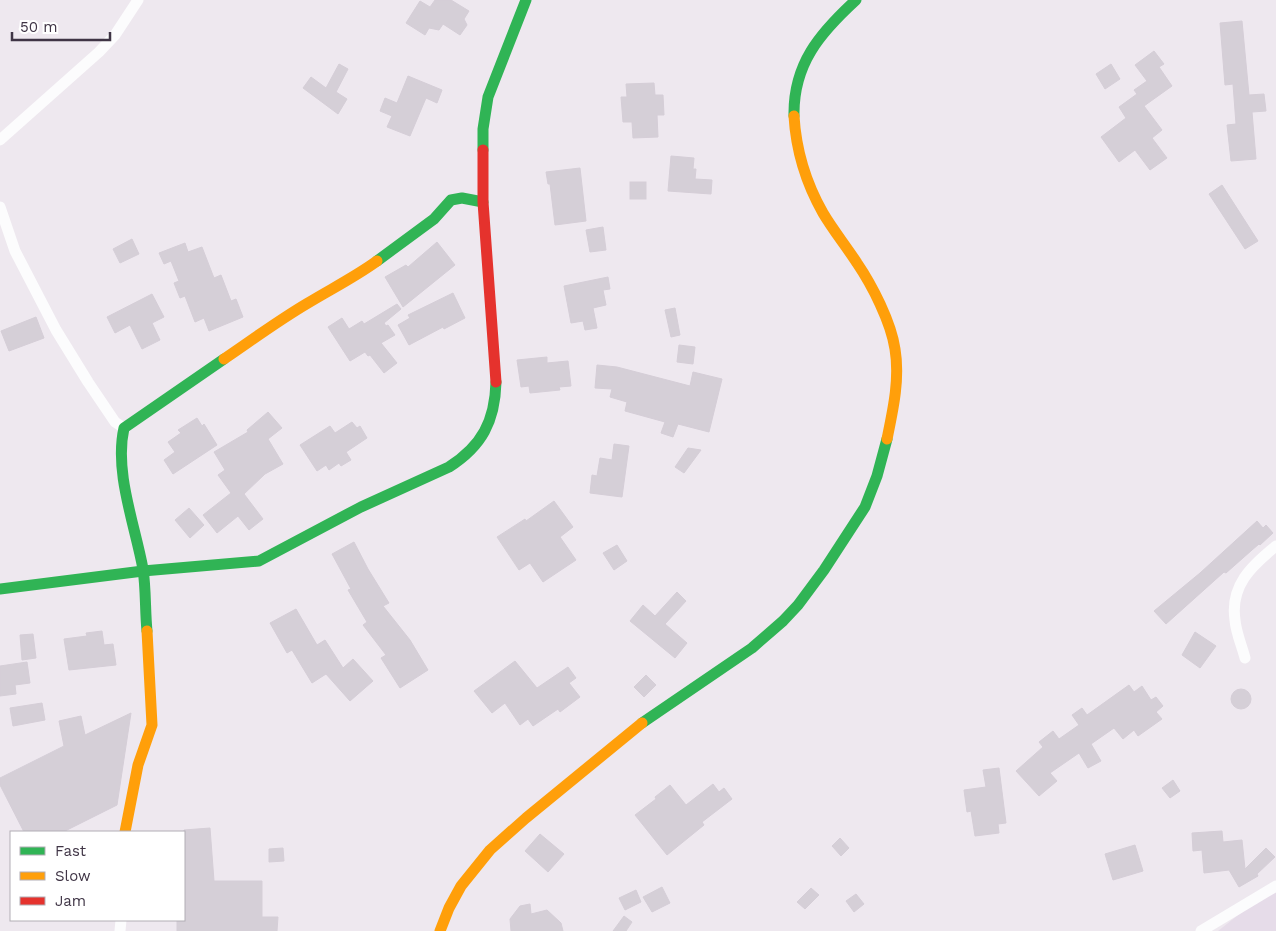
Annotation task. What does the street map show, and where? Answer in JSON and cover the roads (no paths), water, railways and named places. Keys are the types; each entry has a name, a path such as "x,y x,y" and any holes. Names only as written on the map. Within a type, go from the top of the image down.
{"street":[{"path":"0,140 100,52 115,35 138,0"},
{"path":"0,589 143,571 238,564 259,560 361,507 449,467 462,460 480,442 492,413 496,384 483,202 482,129 488,97 526,0"},
{"path":"440,931 448,910 472,869 501,837 644,722 751,648 783,622 811,590 851,530 871,494 883,459 892,412 898,370 895,347 886,319 861,268 831,227 809,185 794,135 794,94 800,70 817,42 856,0"},
{"path":"125,831 138,765 152,725 143,571 126,489 122,452 124,428 296,310 326,291 357,276 434,218 451,200 462,198 483,202"},
{"path":"0,207 16,252 56,330 115,422 124,428"},
{"path":"1245,658 1235,620 1235,597 1240,582 1260,559 1276,546"},
{"path":"1201,931 1276,886"}]}
